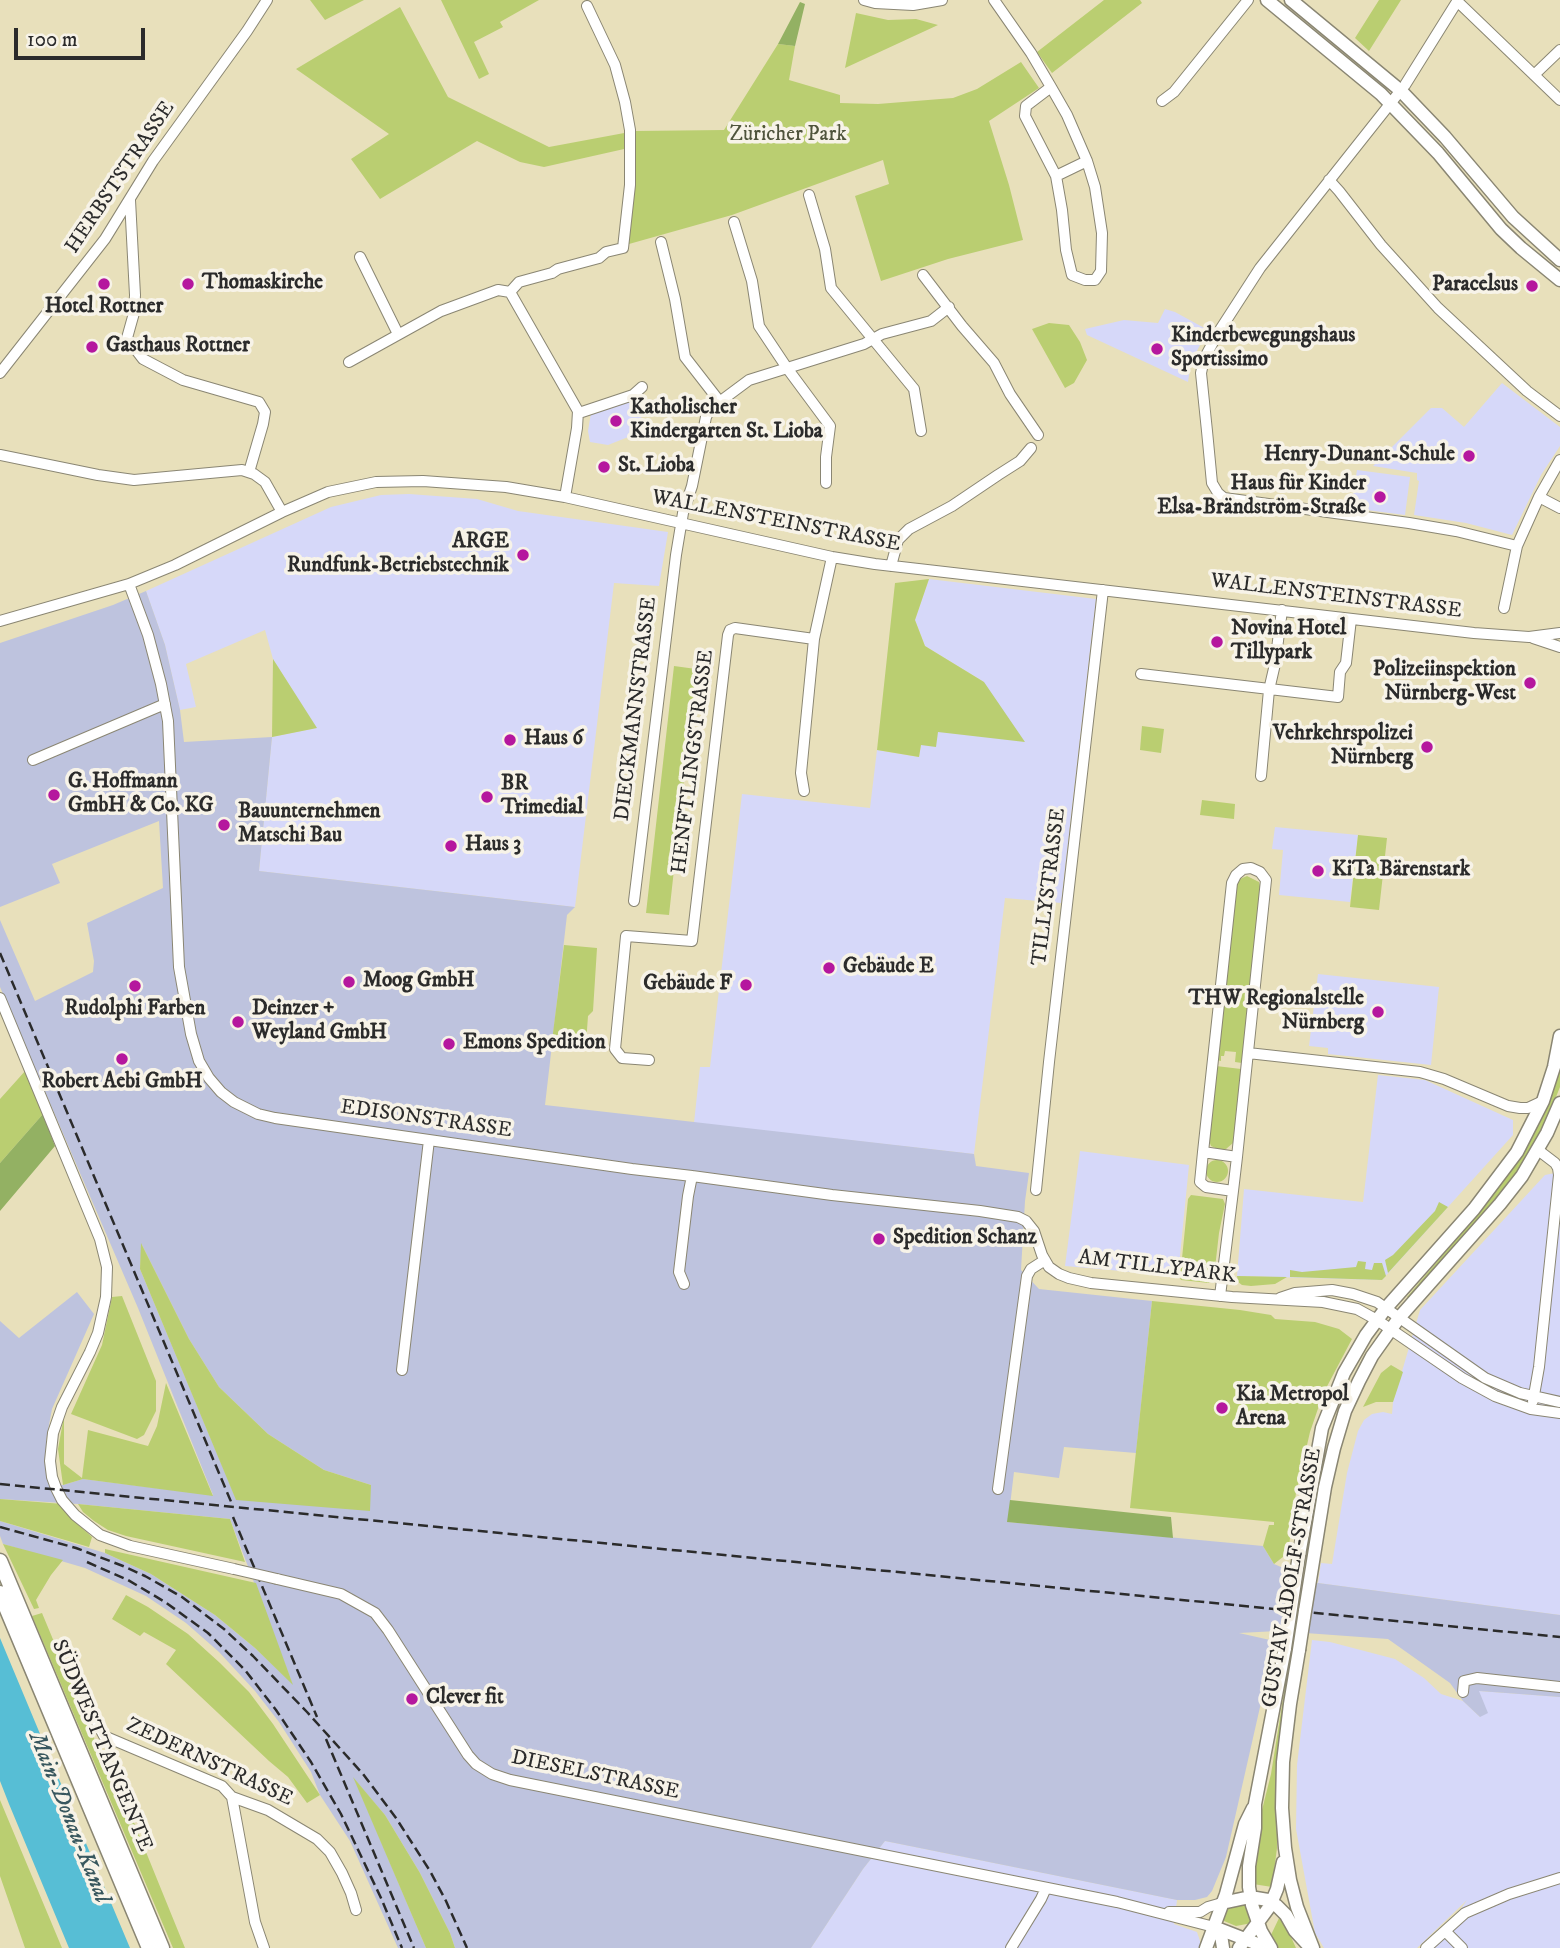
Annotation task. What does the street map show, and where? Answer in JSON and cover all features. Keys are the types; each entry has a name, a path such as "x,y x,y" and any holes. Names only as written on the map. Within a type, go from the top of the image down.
{"highway":[{"name":"SÜDWESTTANGENTE","path":"0,1561 162,1948"},
{"name":"SÜDWESTTANGENTE","path":"0,1593 149,1948"}],"main road":[{"path":"1267,0 1390,102 1438,153 1502,229 1560,280"},
{"path":"1291,0 1401,91 1445,137 1513,217 1560,260"},
{"name":"GUSTAV-ADOLF-STRASSE","path":"1269,1948 1250,1897 1249,1866 1255,1828 1255,1804 1285,1648 1312,1478 1326,1416 1349,1363 1377,1320 1511,1162 1543,1101 1560,1036"},
{"name":"GUSTAV-ADOLF-STRASSE","path":"1312,1948 1294,1896 1284,1848 1283,1762 1325,1487 1341,1423 1365,1369 1391,1329 1500,1205 1522,1176 1538,1150 1560,1103"},
{"name":"GUSTAV-ADOLF-STRASSE","path":"1206,1948 1245,1824 1255,1804"},
{"path":"1242,1943 1272,1902 1280,1878 1284,1848"},
{"path":"1222,1903 1250,1897 1272,1902"},
{"name":"GUSTAV-ADOLF-STRASSE","path":"1272,1902 1312,1948"},
{"path":"1214,1927 1242,1943 1269,1948"},
{"path":"1214,1927 1221,1935 1223,1948"}],"street":[{"name":"HERBSTSTRASSE","path":"0,373 105,239 153,161 247,32 267,0"},
{"path":"864,0 913,5 942,0"},
{"path":"994,0 1051,87 1087,161 1095,187 1102,233 1101,271 1095,281 1072,275 1056,176 1025,116 1026,106 1051,87"},
{"path":"1162,101 1174,92 1248,0"},
{"path":"1517,546 1409,523 1224,498 1212,483 1201,373 1204,359 1238,299 1282,239 1401,91 1458,1 1560,100"},
{"path":"510,292 519,282 623,248 630,185 630,130 615,65 587,6"},
{"path":"1534,75 1560,50"},
{"path":"1056,176 1087,161"},
{"path":"1329,180 1381,245 1438,308 1527,391 1560,416"},
{"path":"809,195 825,249 831,288 914,389 921,431"},
{"path":"130,199 135,295 134,313 127,338 142,359 183,380 259,402 265,412 249,472"},
{"path":"734,222 752,281 759,326 830,426 826,483"},
{"path":"661,242 685,357 720,402 749,380 864,344 882,334 931,321 948,307"},
{"path":"360,257 398,334"},
{"path":"923,275 962,327 994,363 1010,394 1038,435"},
{"path":"349,362 440,312 498,290 510,292"},
{"path":"510,292 579,413 565,497"},
{"path":"579,413 633,395 642,387"},
{"name":"DIECKMANNSTRASSE","path":"634,901 681,523 692,486 706,417 710,409 720,402"},
{"path":"891,566 898,540 909,529 951,506 1020,461 1031,447"},
{"path":"0,455 134,480 236,470 249,472 265,482 282,512"},
{"path":"1504,608 1517,546 1539,497 1560,460"},
{"name":"WALLENSTEINSTRASSE","path":"0,621 129,584 335,490 394,481 480,484 565,497 832,556 891,566 1529,637 1560,647"},
{"path":"1539,497 1560,508"},
{"path":"804,791 801,773 814,639 832,556"},
{"name":"EDISONSTRASSE","path":"129,584 143,619 165,704 170,749 180,979 191,1034 203,1069 221,1093 258,1114 275,1118 632,1170 1018,1217 1026,1221 1034,1231 1045,1260"},
{"name":"TILLYSTRASSE","path":"1036,1190 1103,590"},
{"path":"1261,776 1269,690 1282,610"},
{"path":"1141,674 1338,697 1340,672 1346,663 1351,619"},
{"name":"HENFTLINGSTRASSE","path":"649,1060 622,1058 615,1049 626,936 692,941 728,635 730,630 736,628 814,639"},
{"name":"WALLENSTEINSTRASSE","path":"1529,637 1560,633"},
{"path":"33,760 165,704"},
{"path":"1220,1296 1233,1191 1237,1157 1266,880 1260,872 1251,868 1243,869 1232,883 1200,1182 1206,1187 1233,1191"},
{"name":"DIESELSTRASSE","path":"0,998 100,1238 107,1267 106,1297 98,1333 62,1407 53,1433 50,1461 52,1477 62,1500 75,1515 100,1535 130,1546 341,1594 375,1613 468,1755 492,1774 510,1780 1046,1888 1159,1912 1214,1927"},
{"path":"1248,1053 1420,1072 1444,1079 1508,1106 1528,1108 1543,1101"},
{"path":"1508,1106 1521,1117 1529,1132"},
{"path":"402,1370 429,1140"},
{"path":"1531,1409 1544,1327 1559,1175 1555,1163 1538,1150"},
{"path":"1203,1152 1237,1157"},
{"path":"684,1284 679,1272 692,1176"},
{"path":"998,1489 1027,1276 1031,1269 1045,1260"},
{"name":"AM TILLYPARK","path":"1045,1260 1049,1267 1059,1274 1080,1281 1220,1296 1343,1305 1377,1320 1476,1387 1531,1409 1560,1413"},
{"name":"AM TILLYPARK","path":"1273,1300 1295,1293 1332,1290 1366,1298 1386,1308 1485,1378 1508,1389 1560,1402"},
{"path":"1463,1692 1464,1681 1476,1678 1560,1687"},
{"name":"ZEDERNSTRASSE","path":"94,1717 104,1736 222,1786 232,1797 268,1810 317,1839 330,1852 342,1873 356,1910"},
{"path":"232,1797 255,1922 264,1948"},
{"path":"1426,1948 1465,1913 1509,1894 1560,1878"},
{"path":"1011,1948 1046,1888"},
{"name":"DIESELSTRASSE","path":"1159,1912 1200,1912 1222,1903"},
{"path":"1200,1912 1214,1927"},
{"path":"1445,1931 1462,1948"}],"shaded area":[{"name":"Kinderbewegungshaus Sportissimo","path":"1165,309 1208,330 1191,362 1188,382 1087,335 1085,329 1124,320 1158,323"},
{"name":"Henry-Dunant-Schule","path":"1502,383 1560,427 1560,446 1541,475 1512,535 1466,523 1414,515 1419,481 1417,473 1373,466 1431,408 1442,408 1464,427"},
{"name":"Katholischer Kindergarten St. Lioba","path":"634,398 646,430 608,445 590,442 588,431 591,413"},
{"name":"Haus für Kinder Elsa-Brändström-Straße","path":"1357,470 1410,477 1405,515 1351,508"},
{"path":"409,494 477,499 518,511 668,532 659,586 614,583 575,907 259,871 272,737 316,728 273,659 265,630 186,664 196,707 180,710 165,645 146,591 331,507 381,495"},
{"path":"929,579 1096,599 1061,903 1005,898 974,1154 694,1123 700,1067 710,1067 742,794 870,808 877,750 919,757 921,745 937,732 984,682 925,646 915,620"},
{"path":"146,591 165,645 180,710 184,742 272,737 259,871 575,907 567,915 545,1105 974,1154 976,1166 1029,1173 1021,1270 1039,1289 1152,1301 1136,1453 1064,1447 1059,1478 1014,1472 1008,1522 1263,1546 1274,1564 1318,1583 1560,1615 1560,1697 1479,1691 1488,1713 1480,1717 1463,1701 1450,1683 1388,1639 1278,1631 1239,1633 1270,1640 1267,1662 1270,1663 1226,1857 1207,1897 1177,1900 885,1841 863,1869 811,1948 455,1948 420,1873 385,1815 355,1780 426,1948 398,1948 350,1841 320,1795 311,1772 279,1722 219,1652 186,1623 146,1596 85,1568 3,1544 0,1536 0,1521 105,1553 151,1574 215,1615 292,1683 230,1519 0,1499 0,1321 19,1338 77,1292 94,1314 52,1409 46,1441 48,1483 63,1485 83,1479 213,1495 138,1308 0,987 0,920 35,1001 93,972 94,961 87,923 163,888 159,821 52,864 60,883 0,907 0,643 113,605","holes":["142,1245 189,1339 219,1387 268,1434 324,1470 371,1485 236,1499 140,1269"]},
{"name":"KiTa Bärenstark","path":"1275,827 1358,835 1350,902 1279,895 1283,850 1272,849"},
{"path":"1318,974 1439,987 1431,1065 1328,1054 1328,1048 1309,1046"},
{"path":"1378,1075 1425,1080 1513,1120 1513,1135 1382,1280 1237,1276 1244,1189 1363,1202"},
{"path":"1080,1151 1189,1165 1178,1276 1065,1266"},
{"path":"1560,1172 1560,1615 1318,1583 1321,1563 1332,1564 1347,1473 1358,1431 1364,1420 1372,1414 1392,1414 1393,1402 1420,1310 1545,1175"},
{"path":"1312,1640 1395,1659 1424,1678 1441,1694 1463,1701 1480,1717 1479,1691 1560,1697 1560,1948 1433,1948 1467,1900 1417,1948 1324,1948 1315,1933 1296,1829 1297,1765"},
{"path":"885,1841 1177,1900 1174,1924 1197,1932 1200,1948 811,1948 863,1869"}],"green space":[{"path":"310,0 364,0 325,20"},
{"path":"441,0 539,0 500,22 503,27 474,42 489,74 479,79"},
{"path":"1104,0 1140,0 1142,3 1052,73 1037,52"},
{"path":"1379,0 1401,0 1369,51 1355,38"},
{"path":"800,2 805,4 795,46 778,44"},
{"name":"Züricher Park","path":"400,7 448,97 549,147 635,131 724,130 778,44 795,46 789,80 840,95 840,103 878,104 953,98 977,89 1021,62 1039,88 989,121 1023,240 948,259 881,281 855,196 889,184 883,160 732,215 629,244 633,147 544,167 520,162 477,141 380,199 351,159 389,134 296,69"},
{"path":"856,13 888,20 916,19 938,25 845,68"},
{"path":"1049,323 1069,325 1087,360 1074,383 1065,388 1032,329"},
{"path":"929,579 915,620 925,646 984,682 1025,742 938,732 936,747 921,745 919,757 877,750 895,583"},
{"path":"273,659 317,728 272,737"},
{"path":"674,666 696,669 669,915 646,913"},
{"path":"1142,726 1164,729 1161,753 1140,750"},
{"path":"1202,800 1235,804 1234,819 1200,815"},
{"path":"1358,835 1387,838 1379,910 1350,907"},
{"path":"1247,876 1259,882 1261,891 1242,1063 1235,1062 1236,1052 1225,1051 1221,1061 1217,1060 1236,885 1240,879"},
{"path":"564,945 597,948 593,1011 588,1016 586,1044 552,1041"},
{"path":"1560,1060 1560,1087 1541,1134 1521,1169 1409,1298 1407,1297 1483,1208 1528,1144"},
{"path":"1216,1066 1241,1069 1233,1143 1220,1150 1211,1146 1208,1138"},
{"path":"26,1070 43,1114 0,1163 0,1099"},
{"path":"43,1114 55,1146 0,1211 0,1163"},
{"path":"1217,1160 1225,1163 1228,1171 1225,1179 1217,1182 1209,1179 1206,1171 1209,1163"},
{"path":"1191,1195 1223,1199 1225,1204 1214,1276 1209,1283 1180,1278 1188,1199"},
{"path":"1439,1202 1448,1207 1388,1273 1385,1260 1435,1211"},
{"path":"141,1243 189,1339 219,1387 268,1434 324,1470 371,1485 370,1511 236,1500 140,1269"},
{"path":"1358,1261 1366,1262 1365,1269 1372,1270 1374,1263 1382,1263 1386,1276 1382,1280 1290,1277 1290,1270 1302,1272 1356,1267"},
{"path":"1237,1276 1287,1277 1275,1284 1251,1286 1242,1285"},
{"path":"122,1296 156,1381 156,1411 144,1435 137,1439 71,1414 102,1345 112,1297"},
{"name":"Kia Metropol Arena","path":"1152,1301 1240,1310 1271,1315 1275,1319 1315,1322 1339,1329 1352,1339 1323,1394 1310,1432 1296,1493 1288,1553 1274,1564 1263,1546 1269,1525 1274,1525 1274,1522 1130,1508"},
{"path":"1391,1365 1403,1372 1393,1402 1376,1402 1363,1407 1381,1373"},
{"path":"166,1383 213,1496 83,1479 63,1485 58,1449 64,1416 64,1464 82,1478 88,1430 148,1446 157,1426"},
{"path":"0,1499 63,1504 73,1520 92,1537 89,1547 0,1521"},
{"path":"1010,1500 1171,1517 1173,1538 1007,1522"},
{"path":"78,1504 230,1519 245,1562 108,1530 83,1512"},
{"path":"3,1544 63,1560 36,1600 39,1608 34,1609"},
{"path":"105,1549 256,1583 293,1685 255,1648 215,1615 151,1574 105,1553"},
{"path":"126,1595 188,1634 249,1692 320,1795 307,1803 288,1777 166,1664 176,1650 144,1632 140,1636 112,1619"},
{"path":"42,1613 104,1762 109,1761 185,1948 173,1948 32,1616"},
{"path":"1291,1649 1277,1779 1277,1848 1272,1887 1253,1884 1254,1869 1261,1814 1271,1774"},
{"path":"353,1777 385,1815 420,1873 455,1948 426,1948"},
{"path":"0,1800 62,1948 25,1948 0,1876"},
{"path":"1245,1903 1252,1923 1236,1926 1224,1921 1228,1909"},
{"path":"1280,1916 1296,1948 1277,1948 1270,1937"}],"water":[{"name":"Main-Donau-Kanal","path":"0,1638 130,1948 69,1948 0,1781"}],"railway":[{"path":"0,953 232,1504"},
{"path":"0,1484 1560,1637"},
{"path":"233,1517 317,1717"},
{"path":"0,1527 76,1548 145,1576 182,1597 224,1629 307,1712 363,1774 396,1818 430,1871 467,1948"},
{"path":"87,1562 128,1580 165,1602 208,1633 245,1670 311,1762 341,1814 402,1948"},
{"path":"326,1739 414,1948"}],"place":[{"name":"Hotel Rottner","path":"104,284"},
{"name":"Thomaskirche","path":"188,284"},
{"name":"Paracelsus","path":"1532,286"},
{"name":"Gasthaus Rottner","path":"92,347"},
{"name":"Kinderbewegungshaus Sportissimo","path":"1157,349"},
{"name":"Katholischer Kindergarten St. Lioba","path":"616,421"},
{"name":"Henry-Dunant-Schule","path":"1469,456"},
{"name":"St. Lioba","path":"604,467"},
{"name":"Haus für Kinder Elsa-Brändström-Straße","path":"1380,497"},
{"name":"ARGE Rundfunk-Betriebstechnik","path":"523,555"},
{"name":"Novina Hotel Tillypark","path":"1217,642"},
{"name":"Polizeiinspektion Nürnberg-West","path":"1530,683"},
{"name":"Haus 6","path":"510,740"},
{"name":"Vehrkehrspolizei Nürnberg","path":"1427,747"},
{"name":"G. Hoffmann GmbH & Co. KG","path":"54,795"},
{"name":"BR Trimedial","path":"487,797"},
{"name":"Bauunternehmen Matschi Bau","path":"224,825"},
{"name":"Haus 3","path":"451,846"},
{"name":"KiTa Bärenstark","path":"1318,871"},
{"name":"Gebäude E","path":"829,968"},
{"name":"Moog GmbH","path":"349,982"},
{"name":"Gebäude F","path":"746,985"},
{"name":"Rudolphi Farben","path":"135,986"},
{"name":"THW Regionalstelle Nürnberg","path":"1378,1012"},
{"name":"Deinzer + Weyland GmbH","path":"238,1022"},
{"name":"Emons Spedition","path":"449,1044"},
{"name":"Robert Aebi GmbH","path":"122,1059"},
{"name":"Spedition Schanz","path":"879,1239"},
{"name":"Kia Metropol Arena","path":"1222,1408"},
{"name":"Clever fit","path":"412,1699"}]}
